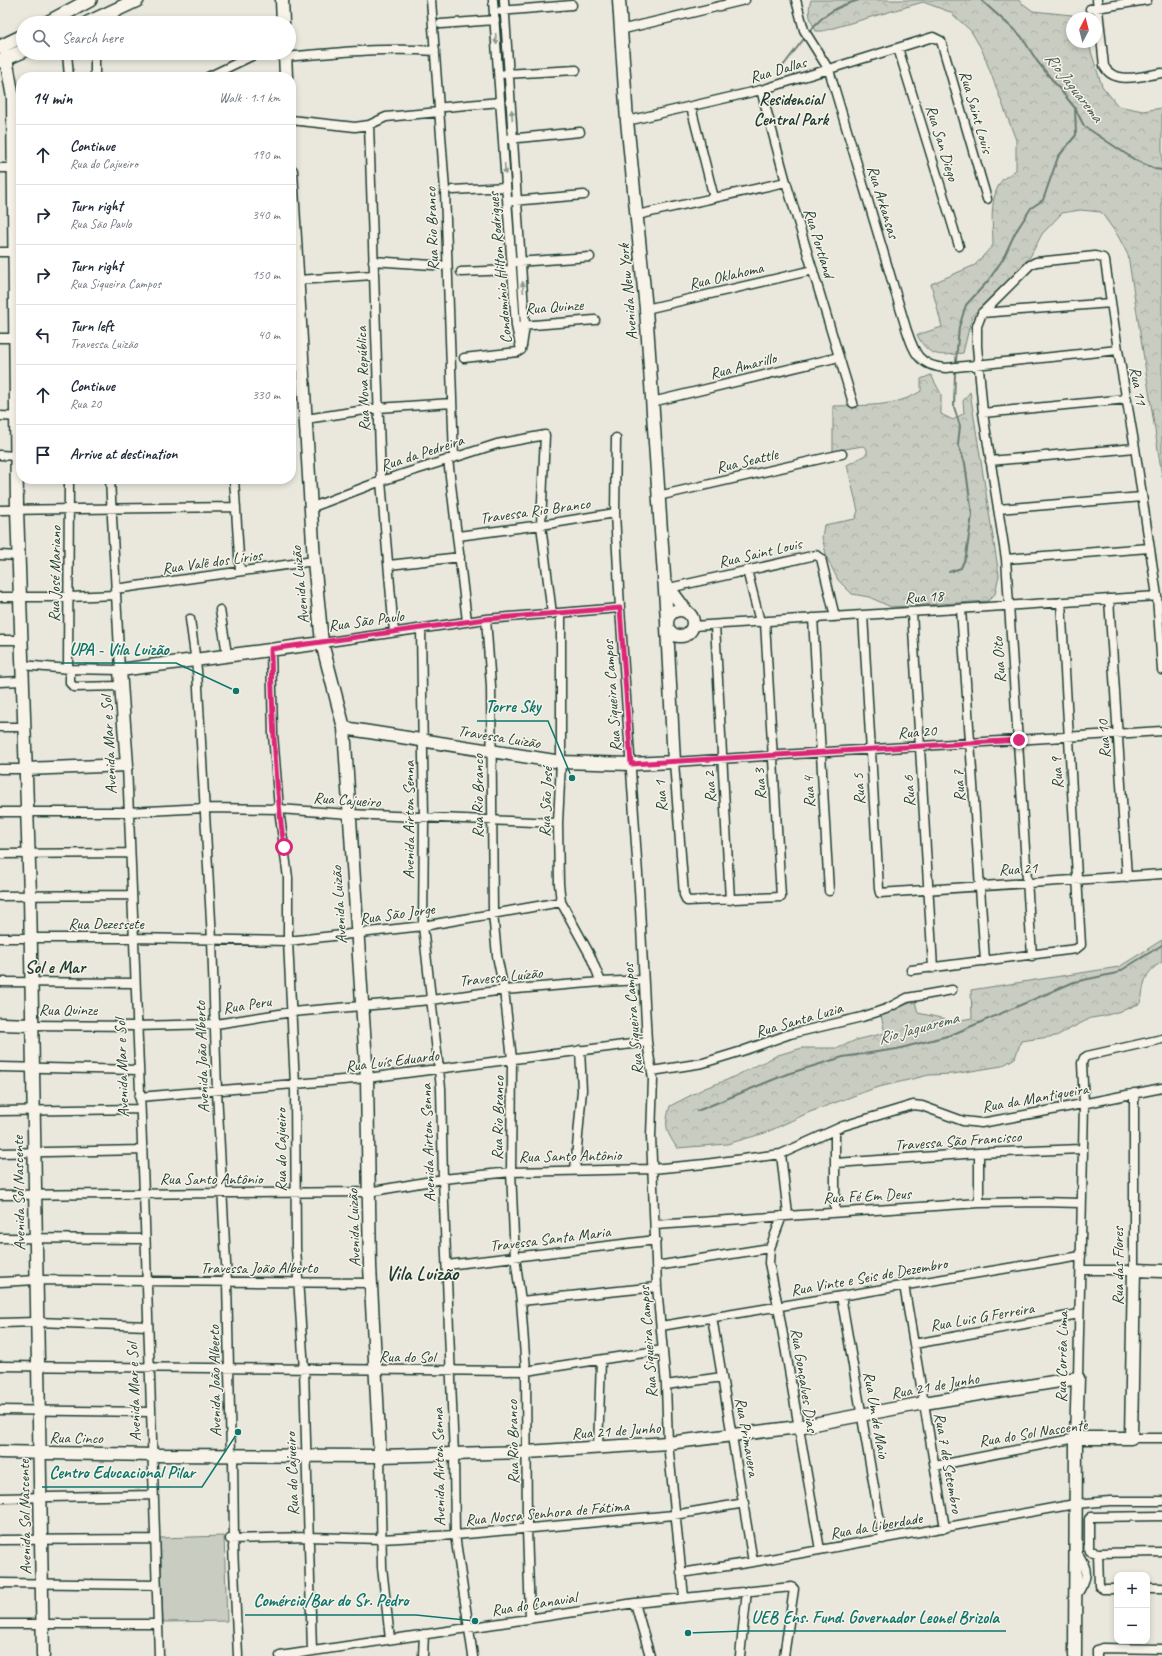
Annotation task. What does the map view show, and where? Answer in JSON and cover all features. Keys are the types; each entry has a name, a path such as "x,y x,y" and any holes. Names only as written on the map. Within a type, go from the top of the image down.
{"main road":[{"path":"60,16 90,0"},
{"path":"104,16 137,0"},
{"path":"2,56 16,43"},
{"path":"2,56 16,53"}],"street":[{"path":"282,0 283,16"},
{"name":"Rua Rio Branco","path":"431,0 442,109 452,403 451,458 460,558 468,622"},
{"name":"Condomínio Hilton Rodrigues","path":"493,0 516,326 521,350"},
{"name":"Condomínio Hilton Rodrigues","path":"504,0 525,326 521,350"},
{"name":"Avenida New York","path":"619,0 627,121 646,309 658,496 667,585 667,623"},
{"path":"620,30 745,0"},
{"name":"Rua Arkansas","path":"796,0 804,30 829,70 913,347 924,363 934,367 946,368 1118,350"},
{"path":"1147,0 1095,5 1104,66 1106,70 1115,76 1123,78 1162,73"},
{"path":"494,11 572,5"},
{"path":"441,24 494,20"},
{"name":"Rua Dallas","path":"627,121 761,90 933,37"},
{"name":"Rua Saint Louis","path":"933,37 942,42 987,199"},
{"path":"296,54 399,48 435,51"},
{"name":"Rua San Diego","path":"898,48 959,246"},
{"name":"Avenida Sol Nascente","path":"2,56 13,98 13,168 16,218"},
{"path":"68,60 69,72"},
{"path":"95,60 95,72"},
{"path":"218,72 243,60"},
{"path":"285,60 286,72"},
{"path":"498,74 576,70"},
{"name":"Rua Portland","path":"761,90 786,182 854,403"},
{"path":"296,120 355,126 369,125 386,117 500,102"},
{"path":"691,107 714,198"},
{"name":"Rua Nova República","path":"369,125 381,481 394,632"},
{"path":"503,139 580,132"},
{"path":"0,168 13,168"},
{"path":"637,215 786,182"},
{"path":"453,190 506,187"},
{"path":"507,201 584,195"},
{"path":"0,252 16,252"},
{"name":"Avenida Luizão","path":"296,256 298,280 296,297"},
{"name":"Rua 11","path":"982,313 1030,265 1036,262 1095,256 1103,258 1105,262 1135,448 1156,596 1162,670"},
{"path":"461,272 512,266 521,262 590,257"},
{"path":"373,261 447,266"},
{"name":"Rua Oklahoma","path":"646,309 813,270"},
{"path":"298,280 373,275"},
{"path":"982,313 1111,302"},
{"name":"Rua Oito","path":"982,313 977,326 977,364 990,462 1006,559 1032,956"},
{"name":"Avenida Luizão","path":"296,315 306,419 310,508 322,643 344,728 356,934 367,1078 368,1192 371,1283 377,1371 382,1574 390,1639"},
{"name":"Rua Quinze","path":"516,326 595,320"},
{"path":"0,338 16,338"},
{"path":"464,358 518,352 521,350"},
{"name":"Rua Amarillo","path":"652,402 839,357"},
{"path":"983,413 1126,399"},
{"path":"306,419 378,408 452,403"},
{"path":"0,416 16,417"},
{"name":"Rua da Pedreira","path":"310,508 381,481 451,458 497,444 545,435"},
{"name":"Rua São José","path":"545,435 541,525 557,613 562,762 558,823 558,869 561,902 590,955 601,982"},
{"name":"Rua Siqueira Campos","path":"616,438 615,513 620,608 631,764 647,1042 652,1071 652,1169 657,1287 666,1385 668,1443 674,1515 684,1597"},
{"path":"990,462 1135,448"},
{"name":"Rua Seattle","path":"658,496 842,454"},
{"path":"0,455 16,456"},
{"name":"Avenida Sol Nascente","path":"17,484 23,727 31,939 43,1656"},
{"name":"Rua José Mariano","path":"68,484 70,509 70,683 74,687 121,686"},
{"name":"Avenida Mar e Sol","path":"110,484 132,895 136,1026 144,1193 159,1656"},
{"path":"234,484 240,571"},
{"path":"998,510 1142,497"},
{"path":"0,510 112,510 236,507"},
{"name":"Travessa Rio Branco","path":"458,536 615,513"},
{"path":"1006,559 1149,548"},
{"path":"0,555 18,556"},
{"name":"Rua Saint Louis","path":"667,585 819,555 835,617"},
{"path":"389,565 460,558"},
{"name":"Rua Valê dos Lírios","path":"0,597 69,598 314,561"},
{"name":"Rua 3","path":"730,900 780,897 772,756 762,622 747,570"},
{"path":"667,585 692,618 693,626 689,633 671,638 668,646"},
{"name":"Rua 18","path":"693,626 1156,596"},
{"name":"Rua 10","path":"1109,599 1127,877"},
{"name":"Rua 9","path":"1032,956 1076,949 1082,943 1061,602"},
{"name":"Rua São Paulo","path":"22,665 69,669 120,670 196,658 322,643 486,619 620,608"},
{"name":"Rua 7","path":"961,609 985,961"},
{"path":"220,610 228,654"},
{"path":"678,636 671,633 667,623 675,611 687,612"},
{"name":"Rua 6","path":"912,612 933,968"},
{"name":"Rua 5","path":"864,615 878,889"},
{"name":"Rua 4","path":"813,618 829,891"},
{"name":"Avenida João Alberto","path":"190,619 196,658 216,1024 217,1091 223,1192 226,1282 230,1455 233,1459 232,1542 238,1656"},
{"name":"Rua Rio Branco","path":"486,619 491,686 493,913 497,956 504,990 512,1059 511,1172 516,1257 526,1371 527,1529 530,1618"},
{"name":"Rua 1","path":"667,623 674,762 684,895 687,901 691,902 730,900"},
{"name":"Rua 2","path":"715,625 730,900"},
{"name":"Avenida Airton Senna","path":"421,629 424,818 423,926 430,1000 441,1088 443,1179 454,1455 455,1535 473,1656"},
{"path":"0,640 21,640"},
{"name":"Rua do Cajueiro","path":"271,649 273,734 279,809 288,878 288,941 295,1086 297,1281 304,1370 305,1456 312,1651"},
{"path":"0,682 22,681"},
{"path":"0,727 23,727"},
{"name":"Travessa Luizão","path":"344,728 562,762 631,764 674,762"},
{"name":"Rua 20","path":"674,762 1162,731"},
{"path":"0,769 126,764"},
{"name":"Rua Cajueiro","path":"0,812 128,812 205,808 279,809 424,818 558,823"},
{"path":"0,854 130,853"},
{"name":"Rua 21","path":"878,889 883,894 980,885 1162,874"},
{"path":"0,896 132,895"},
{"name":"Rua São Jorge","path":"212,939 288,941 356,934 423,926 561,902"},
{"name":"Rua Dezessete","path":"0,938 212,939"},
{"path":"911,970 1032,956"},
{"name":"Travessa Luízão","path":"362,1006 430,1000 504,990 643,980"},
{"path":"0,982 135,983"},
{"name":"Rua Santa Luzia","path":"652,1071 703,1063 790,1034 862,1017 886,1009 908,998 952,990"},
{"name":"Rua Peru","path":"136,1026 216,1024 292,1012 362,1006"},
{"name":"Rua Quinze","path":"0,1024 136,1026"},
{"name":"Rua Corrêa Lima","path":"1075,1656 1075,1504 1084,1104 1083,1060 1087,1056 1162,1039"},
{"name":"Rua Luís Eduardo","path":"140,1097 295,1086 647,1042"},
{"path":"575,1170 582,1090 580,1050"},
{"path":"0,1067 138,1070"},
{"name":"Rua da Mantiqueira","path":"915,1105 958,1120 980,1123 1162,1088"},
{"name":"Rua das Flores","path":"1131,1438 1134,1270 1134,1094"},
{"name":"Rua Santo Antônio","path":"0,1195 368,1192 443,1179 511,1172 652,1169 781,1154 834,1130 877,1115 915,1105"},
{"path":"0,1111 140,1109"},
{"path":"834,1130 836,1163 835,1212"},
{"name":"Travessa São Francisco","path":"836,1163 979,1153 1082,1148"},
{"path":"0,1153 142,1150"},
{"path":"979,1153 979,1203"},
{"name":"Rua Gonçalves Dias","path":"781,1154 785,1216 770,1248 769,1263 778,1306 820,1550"},
{"name":"Rua Fé Em Deus","path":"655,1225 979,1203 1081,1203"},
{"path":"0,1238 145,1239"},
{"name":"Travessa Santa Maria","path":"447,1265 656,1240"},
{"path":"656,1266 770,1248"},
{"name":"Rua Vinte e Seis de Dezembro","path":"661,1326 1081,1256"},
{"path":"1081,1270 1162,1271"},
{"path":"0,1282 37,1280 146,1281"},
{"name":"Travessa João Alberto","path":"146,1281 297,1281 371,1283"},
{"name":"Rua 7 de Setembro","path":"904,1285 945,1528"},
{"path":"521,1301 657,1287"},
{"name":"Rua Um de Maio","path":"842,1296 883,1539"},
{"name":"Rua Luis G Ferreira","path":"914,1344 1079,1314"},
{"name":"Rua Primavera","path":"712,1317 745,1503 753,1562"},
{"path":"0,1323 38,1322 148,1326"},
{"name":"Rua do Sol","path":"0,1366 450,1372 526,1371 663,1350"},
{"path":"598,1448 601,1360"},
{"path":"666,1385 722,1377"},
{"name":"Rua 21 de Junho","path":"152,1455 454,1455 668,1443 798,1427 924,1403 1078,1378"},
{"path":"0,1410 151,1412"},
{"name":"Rua do Sol Nascente","path":"935,1466 1076,1438 1162,1438"},
{"name":"Rua Cinco","path":"0,1452 152,1455"},
{"path":"0,1498 153,1495"},
{"name":"Rua da Liberdade","path":"681,1573 753,1562 1075,1504 1110,1501 1162,1501"},
{"name":"Rua Nossa Senhora de Fátima","path":"232,1542 308,1537 381,1539 455,1535 674,1515 745,1503"},
{"path":"1162,1516 1090,1518 1088,1520 1090,1551 1098,1553 1162,1552"},
{"path":"0,1540 41,1541 155,1539"},
{"path":"1075,1550 1084,1562 1086,1571 1085,1582 1075,1597"},
{"path":"1098,1553 1100,1588 1114,1589"},
{"path":"1086,1571 1098,1571"},
{"path":"0,1583 156,1585"},
{"name":"Rua do Canavial","path":"280,1656 530,1618 684,1597 794,1587 784,1656"},
{"path":"1150,1588 1162,1588"},
{"path":"740,1656 747,1591"},
{"path":"635,1604 650,1656"},
{"path":"0,1624 158,1624"},
{"path":"423,1656 424,1634"},
{"path":"1097,1656 1097,1650 1102,1648 1162,1649"}],"green space":[{"path":"811,0 1018,0 1033,11 1066,14 1066,48 1090,48 1102,86 1118,106 1143,111 1162,108 1162,476 1128,255 1118,236 1101,212 1080,210 1062,213 1042,234 1030,257 972,316 963,353 948,355 936,354 926,348 917,335 942,327 931,284 975,265 993,245 992,211 995,194 1003,179 1016,170 1016,140 982,50 971,31 950,12 923,2 823,31 816,31 812,23 809,8"},
{"path":"931,375 941,394 941,414 953,420 964,413 963,401 970,392 999,575 995,594 988,601 891,607 869,597 852,594 838,580 827,558 822,537 824,525 855,519 858,511 847,465 867,454 867,449 863,446 833,451 833,406 890,403 900,400 921,391 921,379"},
{"path":"1162,940 1162,962 1151,970 1148,975 1144,985 1141,1003 1104,1016 1091,1018 1056,1036 1021,1041 1015,1058 1002,1066 953,1074 929,1075 875,1088 810,1112 765,1133 727,1144 677,1148 668,1133 667,1119 670,1106 705,1088 727,1080 778,1055 802,1048 838,1048 856,1040 885,1033 881,1015 915,1001 918,1013 955,1021 972,1018 971,990 1119,967"},
{"path":"224,1536 227,1621 163,1622 160,1538"}],"waterway":[{"path":"811,30 821,19 832,11 859,0"},
{"name":"Rio Jaguarema","path":"981,0 1021,36 1037,61 1075,108 1084,126 1135,160 1155,169 1162,170"},
{"path":"783,66 803,40"},
{"path":"956,361 959,327 966,305 988,281 1003,259 1015,233 1031,208 1043,200 1058,157 1076,135 1075,108"},
{"path":"949,572 961,568 966,556 972,515 965,463 958,444 960,426 954,407 955,373"},
{"name":"Rio Jaguarema","path":"697,1111 787,1074 843,1057 897,1049 951,1035 1074,982 1117,973 1162,945"}],"place":[{"name":"UPA - Vila Luizão","path":"236,691"},
{"name":"Torre Sky","path":"572,778"},
{"name":"Centro Educacional Pilar","path":"238,1432"},
{"name":"Comércio/Bar do Sr. Pedro","path":"475,1621"},
{"name":"UEB Ens. Fund. Governador Leonel Brizola","path":"688,1633"}],"district":[{"name":"Residencial Central Park","path":"791,109"},
{"name":"Sol e Mar","path":"55,967"},
{"name":"Vila Luizão","path":"422,1273"}],"route":[{"path":"284,847 279,809 273,734 271,649 486,619 620,608 631,764 1019,740"}]}
